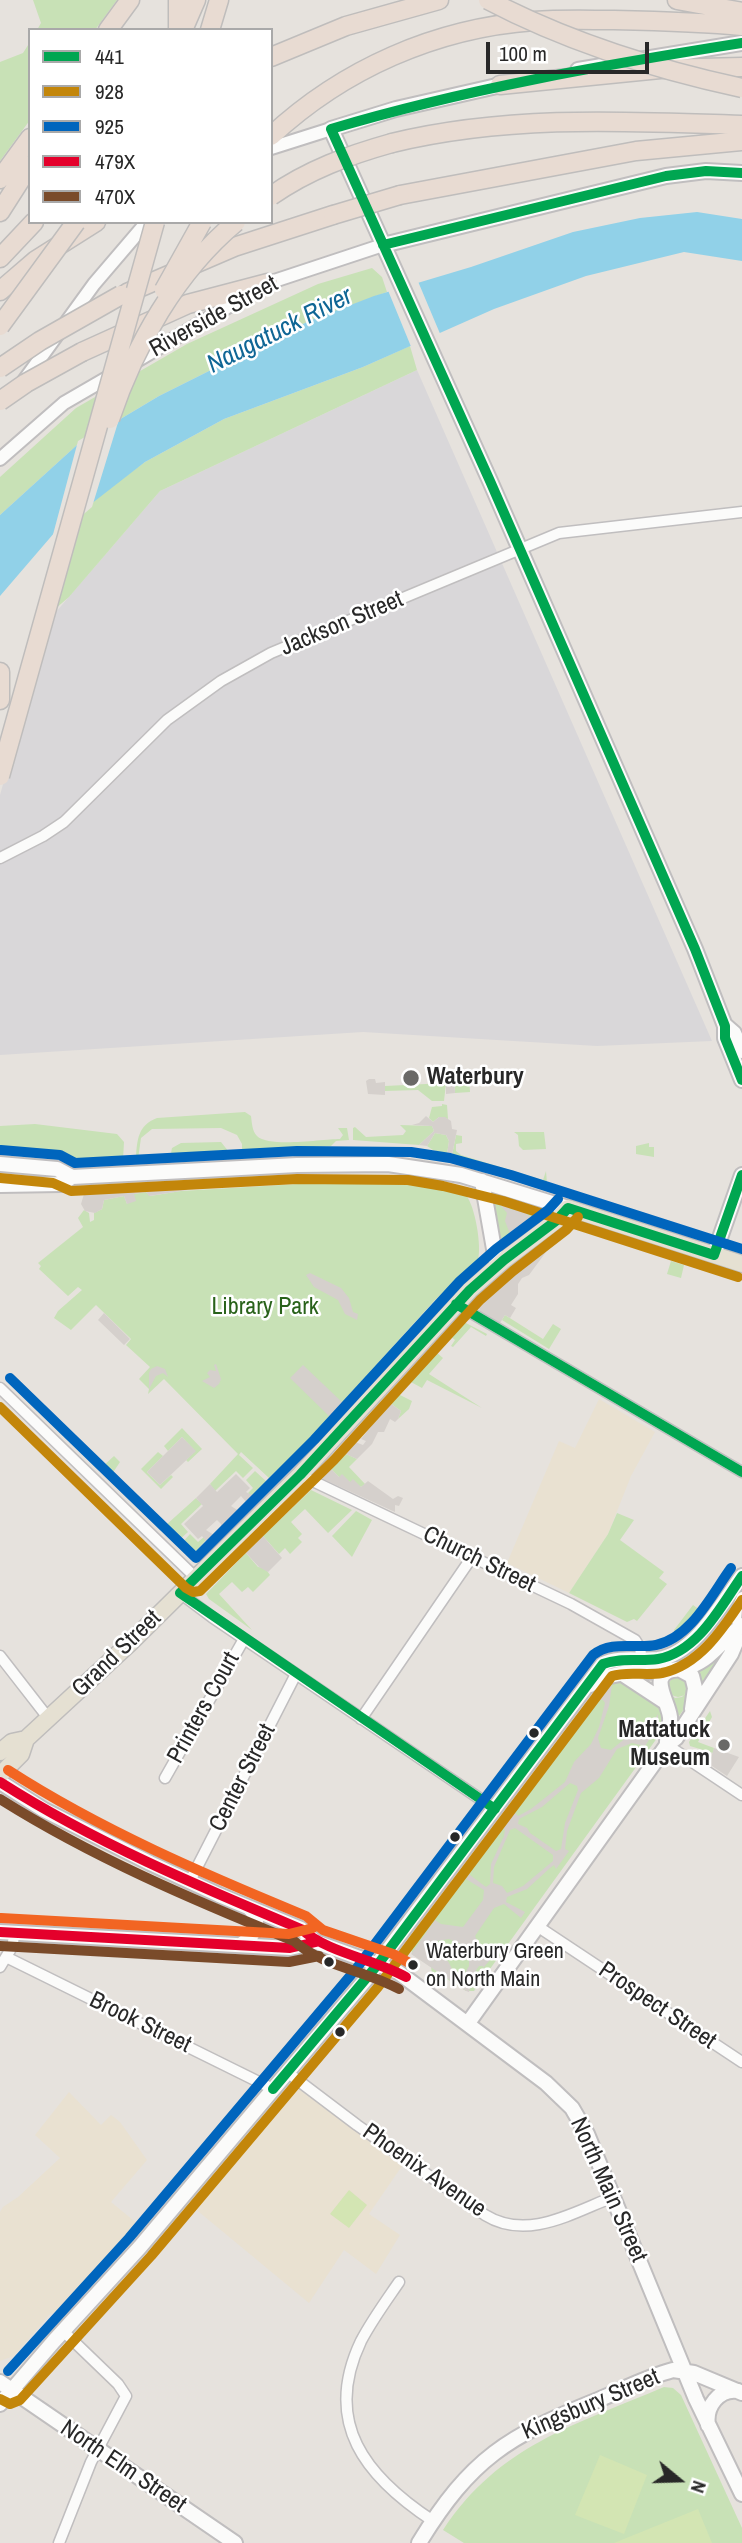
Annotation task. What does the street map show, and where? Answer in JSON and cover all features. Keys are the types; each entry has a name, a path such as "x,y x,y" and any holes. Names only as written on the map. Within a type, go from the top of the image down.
{"highway":[{"path":"110,28 132,0"},
{"path":"116,28 132,0"},
{"path":"178,0 186,28"},
{"path":"186,28 199,0"},
{"path":"211,28 219,0"},
{"path":"273,56 346,26 439,0"},
{"path":"488,0 526,19 611,53 742,88"},
{"path":"677,0 742,12"},
{"path":"273,134 331,88 391,57 430,41 468,31 532,21 671,21 742,26"},
{"path":"500,85 660,69 742,67"},
{"path":"273,195 331,163 392,143 482,128 564,121 742,125"},
{"path":"0,179 28,141"},
{"path":"0,368 40,341 121,295 234,247 333,215 400,195 636,151 742,141"},
{"path":"0,212 28,168"},
{"path":"0,258 32,224"},
{"path":"0,326 75,224"},
{"path":"0,290 36,260 93,224"},
{"path":"0,775 49,605 150,224"},
{"path":"49,605 131,362 171,277 201,224"},
{"path":"49,605 114,409 140,348 179,283 201,256 234,224"},
{"path":"0,401 26,383 82,352 188,304 268,283"},
{"path":"0,672 0,700"}],"main road":[{"path":"742,43 500,85 331,129 695,949 725,1026 724,1035 742,1080"},
{"name":"Riverside Street","path":"383,245 666,176 706,171 742,173"},
{"path":"725,1026 734,1033 742,1051"},
{"path":"0,1164 57,1169 72,1177 369,1164 431,1169 482,1181 742,1264"},
{"path":"714,1255 742,1175"},
{"path":"0,1185 57,1184 72,1177"},
{"path":"482,1181 497,1266"},
{"name":"Grand Street","path":"0,1775 19,1756 26,1739 300,1475 456,1304 497,1266 554,1223 568,1208"},
{"path":"667,1745 670,1722 661,1691 661,1681 742,1576"},
{"path":"0,2404 6,2386 63,2330 140,2247 379,1963 606,1663 642,1660 691,1666 709,1656 742,1626"},
{"path":"468,2023 667,1745 686,1723 731,1654 742,1626"},
{"path":"587,1687 606,1676 650,1673 674,1662"},
{"path":"674,1662 688,1672 695,1683 694,1704 686,1723"},
{"path":"619,1674 631,1678 666,1702"},
{"name":"Grand Street","path":"0,1752 12,1742 26,1739"},
{"path":"0,1782 44,1810 190,1881 301,1929 316,1942"},
{"path":"243,1944 252,1936 257,1924 255,1914 248,1907"},
{"path":"0,1932 290,1948 316,1942"},
{"name":"North Main Street","path":"316,1942 379,1963 406,1977 546,2083 572,2108 587,2134 708,2426 742,2494"},
{"path":"684,2371 704,2376 742,2393"},
{"name":"Kingsbury Street","path":"419,2543 452,2493 469,2474 518,2435 550,2419 661,2374 684,2371"},
{"name":"North Elm Street","path":"6,2386 235,2543"},
{"path":"708,2426 708,2412 718,2397 729,2391 742,2393"}],"street":[{"path":"273,147 331,129"},
{"path":"0,412 108,266 149,224"},
{"name":"Riverside Street","path":"0,459 64,403 268,283 383,245"},
{"name":"Jackson Street","path":"0,858 64,822 154,732 199,696 286,646 569,531 742,512"},
{"path":"456,1304 742,1472"},
{"path":"0,1388 196,1578"},
{"name":"Church Street","path":"300,1475 571,1604 632,1638 640,1648 642,1660"},
{"path":"361,1719 472,1557"},
{"path":"180,1593 495,1809"},
{"path":"742,1597 736,1615 736,1620 742,1626"},
{"name":"Printers Court","path":"165,1778 244,1639"},
{"path":"0,1656 48,1719"},
{"name":"Center Street","path":"190,1881 296,1674"},
{"path":"667,1745 742,1795"},
{"name":"Prospect Street","path":"537,1926 742,2062"},
{"path":"0,1967 12,1947 15,1932"},
{"name":"Brook Street","path":"6,1957 273,2088"},
{"name":"Phoenix Avenue","path":"288,2072 349,2119 500,2222 514,2226 534,2226 612,2197"},
{"path":"399,2282 368,2329 355,2358 348,2389 349,2419 357,2445 374,2473 393,2493 433,2521"},
{"path":"59,2543 97,2450 126,2394 63,2330"}],"shaded area":[{"path":"417,370 712,1041 597,1046 363,1032 0,1055 0,795 49,620 160,491"},
{"path":"454,1075 455,1093 446,1094 446,1083 436,1083 436,1076"},
{"path":"375,1079 376,1083 385,1082 385,1095 368,1094 366,1081"},
{"path":"426,1116 433,1122 439,1117 445,1117 451,1121 452,1129 457,1130 452,1155 447,1154 449,1141 446,1135 435,1133 427,1146 419,1145 434,1131 432,1126 412,1125 419,1123"},
{"path":"187,1185 187,1190 149,1196 146,1192 134,1194 136,1201 127,1204 124,1196 104,1200 102,1209 95,1213 85,1211 81,1204 84,1194 96,1189"},
{"path":"492,1198 505,1203 511,1210 522,1209 529,1216 542,1213 542,1220 539,1223 536,1220 530,1221 527,1229 515,1233 501,1250 499,1247 510,1234 505,1221 507,1213 500,1205 491,1201"},
{"path":"544,1248 546,1252 529,1275 522,1278 518,1284 518,1294 511,1305 516,1308 510,1318 505,1315 500,1323 480,1311 477,1304 479,1298"},
{"path":"310,1273 341,1288 349,1298 353,1312 358,1314 357,1320 345,1314 338,1300 314,1287 306,1275"},
{"path":"104,1313 130,1339 124,1345 98,1320"},
{"path":"216,1364 221,1379 214,1388 202,1381 210,1377 207,1373 210,1370 216,1371"},
{"path":"303,1365 343,1403 330,1417 290,1378"},
{"path":"157,1366 165,1369 168,1377 163,1373 156,1376 149,1389 149,1373"},
{"path":"599,1399 655,1432 631,1476 608,1534 569,1593 507,1563 559,1441 575,1448"},
{"path":"390,1403 401,1411 398,1419 395,1422 390,1419 384,1432 378,1432 372,1444 357,1459 346,1454 331,1469 350,1482 353,1479 361,1487 368,1481 393,1499 398,1496 403,1498 399,1506 395,1505 395,1512 323,1479 321,1474 350,1440 363,1445 366,1441 361,1439"},
{"path":"182,1437 196,1451 160,1485 147,1472"},
{"path":"236,1474 250,1488 246,1492 254,1496 247,1503 241,1496 231,1506 239,1511 221,1529 217,1520 206,1530 214,1535 207,1543 202,1536 198,1539 184,1524 203,1506 196,1498 210,1484 217,1492"},
{"path":"263,1536 282,1558 268,1572 246,1553"},
{"path":"612,1685 609,1706 598,1738 601,1748 611,1750 633,1732 654,1721 658,1714 658,1726 645,1746 632,1743 617,1749 599,1778 581,1793 567,1831 565,1849 569,1851 556,1869 554,1865 527,1889 507,1897 506,1902 525,1912 521,1918 504,1904 494,1908 475,1936 484,1956 490,1960 483,1968 479,1966 467,1983 471,1985 469,1992 466,1991 411,1954 435,1920 441,1924 463,1927 483,1900 484,1890 466,1879 470,1873 486,1887 490,1884 491,1864 504,1836 503,1828 514,1812 518,1816 531,1809 565,1782 574,1762 591,1744 599,1727 605,1703 603,1700 596,1700 605,1688","holes":["570,1783 577,1786 578,1790 565,1823 561,1849 556,1851 518,1824 519,1819 542,1807","515,1828 553,1855 553,1861 523,1886 507,1893 502,1886 493,1883 494,1867 510,1830","449,1939 463,1945 469,1957 469,1966 461,1980 458,1978 460,1974 452,1969 448,1961 426,1953 437,1941"]},
{"path":"714,1748 739,1757 727,1776 709,1764"},
{"path":"295,2086 402,2166 369,2214 400,2235 376,2274 344,2250 309,2303 193,2207"},
{"path":"69,2092 101,2125 111,2115 120,2122 147,2160 111,2202 139,2225 64,2307 49,2315 14,2356 0,2361 0,2212 60,2158 35,2135"}],"green space":[{"path":"33,0 117,0 96,28 38,28 41,23"},
{"path":"28,45 28,123 0,161 0,62 23,53"},
{"path":"372,268 382,277 387,292 309,321 159,396 77,445 0,515 0,477 76,408 187,344 318,284"},
{"path":"410,346 417,370 160,491 69,597 41,621 84,507 145,462 224,419 363,367"},
{"path":"454,1075 469,1075 470,1092 455,1093"},
{"path":"446,1083 444,1101 432,1101 418,1090 385,1091 385,1086"},
{"path":"447,1105 448,1119 439,1117 433,1122 429,1118 432,1107"},
{"path":"245,1112 251,1116 255,1134 263,1140 284,1142 340,1139 343,1135 338,1128 347,1128 349,1140 336,1141 331,1146 242,1151 237,1135 221,1128 152,1129 141,1138 138,1159 136,1158 142,1129 157,1118"},
{"path":"35,1124 117,1134 124,1142 123,1160 76,1159 0,1148 0,1126"},
{"path":"400,1125 432,1126 434,1131 419,1145 353,1140 355,1127 366,1137 403,1135 406,1131"},
{"path":"514,1132 544,1132 546,1149 523,1150 519,1146 518,1135"},
{"path":"435,1133 446,1135 449,1141 447,1154 427,1146"},
{"path":"456,1135 462,1136 462,1143 456,1144 456,1151 461,1155 543,1180 546,1171 547,1183 452,1155"},
{"path":"221,1142 229,1152 170,1158 172,1148 181,1143"},
{"path":"649,1143 649,1147 654,1147 654,1157 636,1154 636,1146"},
{"name":"Library Park","path":"348,1181 431,1186 466,1195 477,1226 478,1260 435,1300 279,1472 277,1470 269,1478 241,1452 239,1455 253,1468 243,1478 236,1471 215,1491 210,1484 238,1454 164,1379 148,1394 149,1389 139,1379 150,1367 126,1345 131,1339 96,1305 71,1330 54,1318 58,1311 82,1290 78,1287 68,1296 39,1269 41,1266 38,1263 83,1227 78,1218 84,1210 89,1213 90,1222 94,1220 94,1213 102,1209 104,1200 124,1196 127,1204 134,1194 146,1192 150,1196 181,1191"},
{"path":"492,1198 542,1213 544,1219 501,1250"},
{"path":"671,1261 684,1265 681,1278 667,1274"},
{"path":"505,1315 543,1339 553,1324 561,1329 549,1349 502,1320"},
{"path":"464,1322 487,1334 486,1336 471,1327 453,1347 451,1346 455,1340 450,1336"},
{"path":"436,1352 443,1358 429,1374 482,1408 427,1380 422,1388 409,1381"},
{"path":"398,1394 412,1401 409,1409 398,1419 401,1411 390,1403"},
{"path":"182,1428 202,1449 188,1462 186,1460 195,1451 182,1437 168,1451 164,1446"},
{"path":"158,1452 163,1456 147,1472 160,1485 171,1475 173,1477 161,1489 141,1469"},
{"path":"346,1454 357,1459 349,1467 365,1484 361,1487 339,1477 331,1469"},
{"path":"114,1456 120,1462 110,1477 101,1468"},
{"path":"255,1471 267,1482 251,1496 248,1493 253,1488 246,1480"},
{"path":"311,1490 352,1510 328,1533 305,1509 291,1522 302,1534 298,1538 302,1542 290,1554 285,1548 279,1554 263,1536"},
{"path":"196,1498 202,1504 181,1524 188,1532 178,1541 162,1526"},
{"path":"356,1511 372,1520 352,1557 332,1536"},
{"path":"617,1513 634,1520 620,1540 664,1572 659,1578 667,1584 637,1621 634,1619 627,1622 569,1593 608,1534"},
{"path":"190,1534 198,1542 204,1537 206,1540 193,1555 181,1544"},
{"path":"246,1553 258,1567 265,1568 270,1575 253,1592 248,1587 242,1592 232,1582 219,1594 252,1630 206,1594"},
{"path":"693,1605 700,1610 679,1637 671,1642 674,1630"},
{"path":"717,1658 719,1660 702,1682 697,1670"},
{"path":"678,1677 685,1680 688,1687 685,1694 678,1697 671,1694 668,1687 671,1680"},
{"path":"620,1680 661,1709 664,1722 660,1734 474,1991 466,1991 447,1979 436,1978 431,1967 412,1954 411,1945 599,1686"},
{"path":"690,1688 686,1706 677,1719 670,1694 675,1698 682,1697"},
{"path":"710,1711 712,1717 698,1742 714,1748 713,1753 690,1746 689,1742"},
{"path":"277,1925 306,1937 303,1940 273,1938"},
{"path":"349,2190 367,2205 349,2228 330,2214"},
{"path":"664,2387 673,2388 681,2395 742,2528 742,2543 464,2543 443,2530 465,2501 514,2457 570,2427"},
{"path":"600,2455 647,2475 624,2534 575,2515"},
{"path":"698,2509 712,2543 614,2543"}],"water":[{"path":"697,212 742,219 742,261 684,252 586,276 494,309 363,367 224,419 145,462 55,532 0,596 0,515 77,445 159,396 309,321 374,296 573,232 640,218"}],"pier":[{"path":"417,279 441,336 412,349 387,288"},
{"path":"120,416 92,507 51,542 78,441"}],"transit line":[{"name":"441","path":"742,43 535,79 331,129 490,481 695,949 725,1026 725,1038 742,1080"},
{"name":"441","path":"383,245 666,176 706,171 742,173"},
{"name":"925","path":"1,1150 60,1155 75,1163 297,1151 411,1152 450,1158 511,1175 742,1249"},
{"name":"441","path":"495,1809 180,1593 300,1475 470,1290 557,1220 568,1208 714,1255 742,1175"},
{"name":"928","path":"0,1178 53,1183 71,1191 297,1179 408,1180 503,1201 738,1277"},
{"name":"925","path":"10,1378 196,1558 314,1440 460,1281 558,1199"},
{"name":"928","path":"0,1407 186,1588 193,1592 200,1591 334,1460 480,1300 566,1230 578,1217"},
{"name":"441","path":"456,1304 742,1472"},
{"name":"925","path":"8,2371 129,2238 356,1969 593,1655 600,1650 616,1646 656,1645 680,1634 700,1614 731,1568"},
{"name":"441","path":"273,2089 379,1963 603,1664 658,1659 685,1647 697,1638 717,1614 742,1576"},
{"name":"928","path":"0,2399 10,2404 20,2400 151,2256 378,1987 612,1676 662,1673 687,1662 718,1634 742,1600"},
{"path":"8,1770 79,1812 154,1850 306,1916 323,1930 393,1954 413,1965"},
{"name":"479X","path":"0,1782 109,1844 301,1929 338,1950 406,1977"},
{"name":"470X","path":"0,1799 107,1859 218,1910 294,1941 305,1950 331,1963 399,1989"},
{"path":"1,1918 289,1934 313,1928"},
{"name":"479X","path":"0,1932 290,1948 316,1942"},
{"name":"470X","path":"0,1946 289,1962 319,1956"}],"place":[{"name":"Waterbury","path":"411,1078"},
{"name":"Mattatuck Museum","path":"724,1745"},
{"name":"Waterbury Green on North Main","path":"413,1965"}],"water label":[{"name":"Naugatuck River","path":"280,331"}]}
